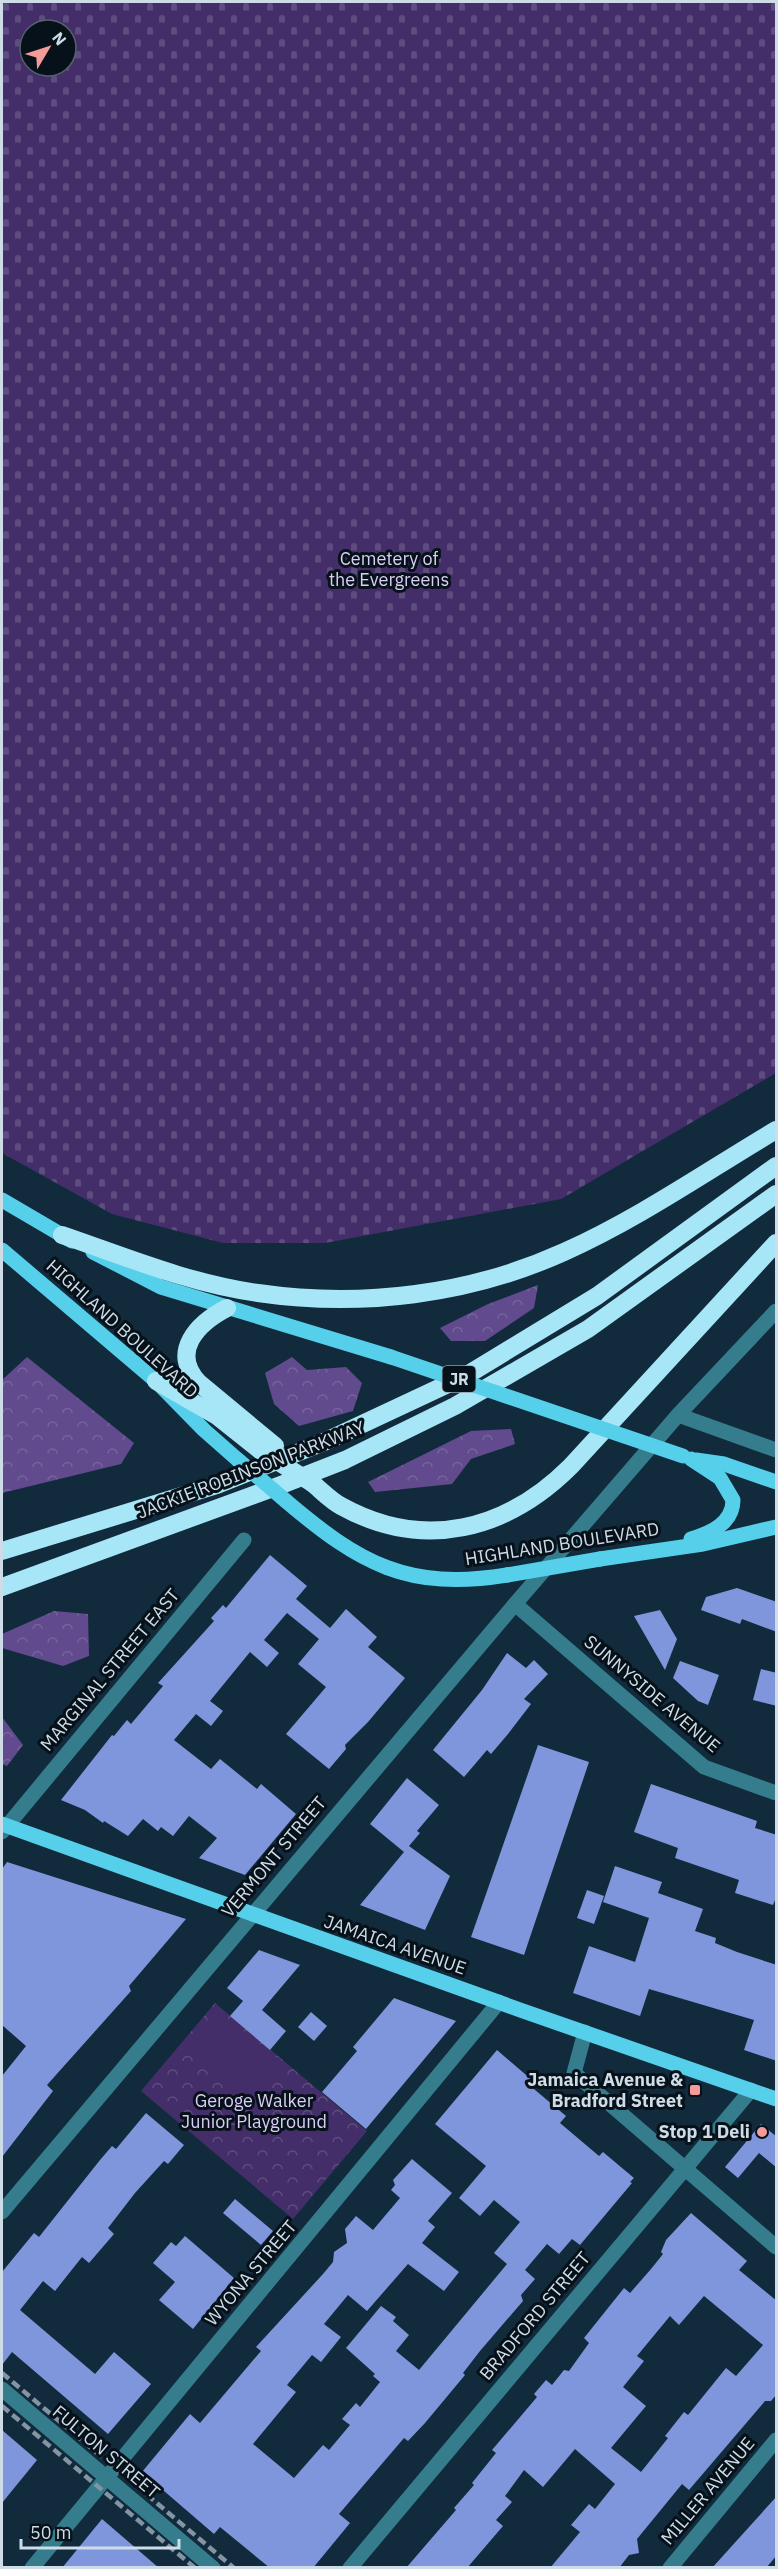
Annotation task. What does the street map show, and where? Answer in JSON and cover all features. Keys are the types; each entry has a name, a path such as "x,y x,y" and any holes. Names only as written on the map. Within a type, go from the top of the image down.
{"highway":[{"path":"63,1235 177,1274 258,1293 348,1298 436,1292 515,1272 584,1243 777,1130"},
{"name":"JACKIE ROBINSON PARKWAY","path":"2,1551 217,1485 324,1442 467,1375 597,1296 777,1166"},
{"name":"JACKIE ROBINSON PARKWAY","path":"2,1587 345,1460 455,1406 588,1329 777,1194"},
{"path":"227,1308 198,1328 188,1346 190,1372 261,1451 312,1483 339,1505 375,1521 395,1526 450,1530 481,1525 532,1501 571,1466 777,1243"},
{"path":"156,1381 222,1410"}],"main road":[{"name":"HIGHLAND BOULEVARD","path":"2,1200 161,1287 391,1357 687,1458 724,1464 777,1482"},
{"name":"HIGHLAND BOULEVARD","path":"2,1250 156,1381 204,1430 319,1529 357,1555 401,1573 452,1580 507,1575 657,1549 703,1544 777,1527"},
{"path":"657,1549 716,1528 731,1513 733,1500 720,1478 687,1458"},
{"name":"JAMAICA AVENUE","path":"3,1827 777,2099"}],"street":[{"path":"777,1311 678,1415 777,1450"},
{"name":"VERMONT STREET","path":"2,2212 251,1914 678,1415"},
{"name":"MARGINAL STREET EAST","path":"3,1827 244,1540"},
{"name":"SUNNYSIDE AVENUE","path":"514,1604 704,1767 777,1793"},
{"name":"WYONA STREET","path":"32,2568 500,2002"},
{"path":"585,2032 574,2073 777,2247"},
{"name":"BRADFORD STREET","path":"350,2568 751,2090"},
{"name":"FULTON STREET","path":"2,2389 213,2568"},
{"name":"MILLER AVENUE","path":"670,2568 777,2440"}],"green space":[{"name":"Cemetery of the Evergreens","path":"2,2 776,2 776,1073 561,1199 325,1243 223,1243 112,1214 2,1153"},
{"path":"538,1285 534,1308 485,1341 451,1341 440,1328 488,1304"},
{"path":"27,1357 134,1443 121,1464 2,1493 2,1380"},
{"path":"292,1357 307,1370 346,1367 362,1383 353,1411 299,1426 274,1404 265,1373"},
{"path":"511,1429 515,1444 471,1459 452,1484 375,1492 368,1482 471,1431"},
{"path":"54,1611 88,1614 89,1656 63,1666 2,1648 2,1634"},
{"path":"2,1717 23,1745 7,1766 2,1764"},
{"name":"Geroge Walker Junior Playground","path":"215,2003 367,2131 293,2219 141,2091"},
{"path":"221,2013 281,2061 252,2097 193,2048"}],"building":[{"path":"270,1555 307,1586 296,1599 330,1628 346,1609 377,1637 368,1647 405,1678 345,1745 346,1749 329,1769 286,1734 326,1687 298,1664 319,1639 287,1613 264,1640 279,1653 267,1667 250,1652 210,1701 223,1711 211,1726 196,1714 174,1740 211,1769 220,1759 257,1789 261,1784 296,1814 245,1875 199,1858 217,1838 189,1816 173,1836 161,1827 158,1831 143,1819 128,1836 104,1821 103,1823 85,1810 61,1800 112,1735 114,1736 127,1720 131,1724 163,1686 158,1683 214,1621 211,1618 223,1605 226,1608"},
{"path":"737,1588 777,1602 777,1632 742,1619 740,1624 701,1610 706,1597"},
{"path":"660,1610 677,1639 665,1670 634,1616"},
{"path":"507,1653 526,1668 534,1660 548,1674 524,1699 531,1704 508,1734 491,1754 487,1750 464,1777 433,1750 482,1690"},
{"path":"680,1661 719,1675 708,1705 698,1701 673,1678"},
{"path":"761,1669 777,1673 777,1706 753,1700"},
{"path":"538,1745 589,1762 524,1955 471,1937"},
{"path":"407,1778 439,1805 417,1831 420,1833 409,1846 450,1876 425,1930 360,1905 404,1852 370,1824"},
{"path":"651,1784 757,1821 755,1828 777,1835 777,1895 773,1905 735,1893 739,1880 675,1858 678,1848 634,1832"},
{"path":"7,1862 186,1919 129,1986 131,1991 47,2085 53,2091 2,2157 2,2076 26,2046 2,2025 2,1869"},
{"path":"615,1866 662,1882 658,1893 703,1909 695,1931 716,1938 715,1943 777,1965 777,2061 744,2050 754,2020 649,1989 640,2016 573,1993 589,1946 635,1962 649,1918 603,1902"},
{"path":"587,1890 604,1896 594,1924 577,1918"},
{"path":"259,1950 300,1965 262,2010 286,2031 270,2050 230,2016 243,2001 227,1988"},
{"path":"394,1998 456,2021 366,2129 322,2092 357,2051 353,2047"},
{"path":"311,2012 327,2026 314,2041 298,2027"},
{"path":"497,2050 532,2080 528,2084 566,2116 560,2123 599,2156 603,2152 634,2178 630,2182 632,2183 580,2245 572,2239 559,2254 547,2244 525,2270 535,2279 521,2295 523,2301 480,2351 463,2373 465,2375 425,2423 408,2441 404,2438 339,2514 350,2523 313,2568 270,2568 220,2527 214,2534 142,2472 190,2414 200,2423 261,2351 256,2347 333,2262 334,2252 347,2243 345,2229 356,2216 373,2230 400,2198 391,2190 395,2185 393,2180 412,2159 452,2193 428,2221 435,2227 422,2243 459,2272 444,2291 408,2264 367,2311 348,2295 324,2324 341,2337 321,2362 312,2355 287,2385 296,2392 253,2444 294,2478 323,2445 329,2450 350,2425 342,2419 356,2403 360,2407 380,2382 373,2376 375,2374 346,2348 381,2306 396,2317 393,2321 409,2335 396,2351 419,2370 507,2264 494,2253 520,2222 494,2200 480,2216 459,2198 486,2166 435,2124"},
{"path":"146,2113 184,2145 168,2164 164,2161 135,2193 108,2228 114,2234 89,2263 82,2257 55,2291 43,2281 20,2310 95,2374 114,2352 151,2384 108,2434 12,2352 2,2365 2,2272 34,2233 39,2237 112,2146 116,2149"},
{"path":"761,2124 777,2137 777,2168 759,2153 738,2178 725,2167"},
{"path":"235,2199 273,2231 261,2245 223,2213"},
{"path":"691,2213 747,2261 739,2270 777,2301 777,2394 771,2401 765,2401 689,2490 682,2484 637,2539 639,2553 629,2555 619,2568 550,2568 580,2532 571,2525 589,2504 595,2509 615,2484 575,2449 543,2487 524,2470 505,2496 512,2502 496,2520 503,2526 467,2568 406,2568 456,2510 454,2508 474,2485 472,2483 496,2453 492,2450 537,2397 534,2394 546,2380 552,2385 564,2370 569,2371 589,2343 584,2338 624,2288 630,2293 651,2269 663,2254 661,2252 666,2240","holes":["704,2296 763,2345 736,2376 726,2368 688,2415 684,2412 665,2436 668,2438 641,2472 611,2448 646,2406 623,2387 644,2361 637,2356 670,2316 679,2325"]},
{"path":"185,2236 234,2278 193,2329 159,2300 175,2282 153,2263 171,2242 176,2246"},
{"path":"2,2430 37,2460 2,2503"},
{"path":"777,2496 777,2555 766,2568 712,2568"},
{"path":"102,2519 159,2568 62,2568"}],"railway":[{"path":"2,2373 234,2568"},
{"path":"2,2406 195,2568"}],"place":[{"name":"Jamaica Avenue & Bradford Street","path":"695,2090"},
{"name":"Stop 1 Deli","path":"762,2132"}]}
